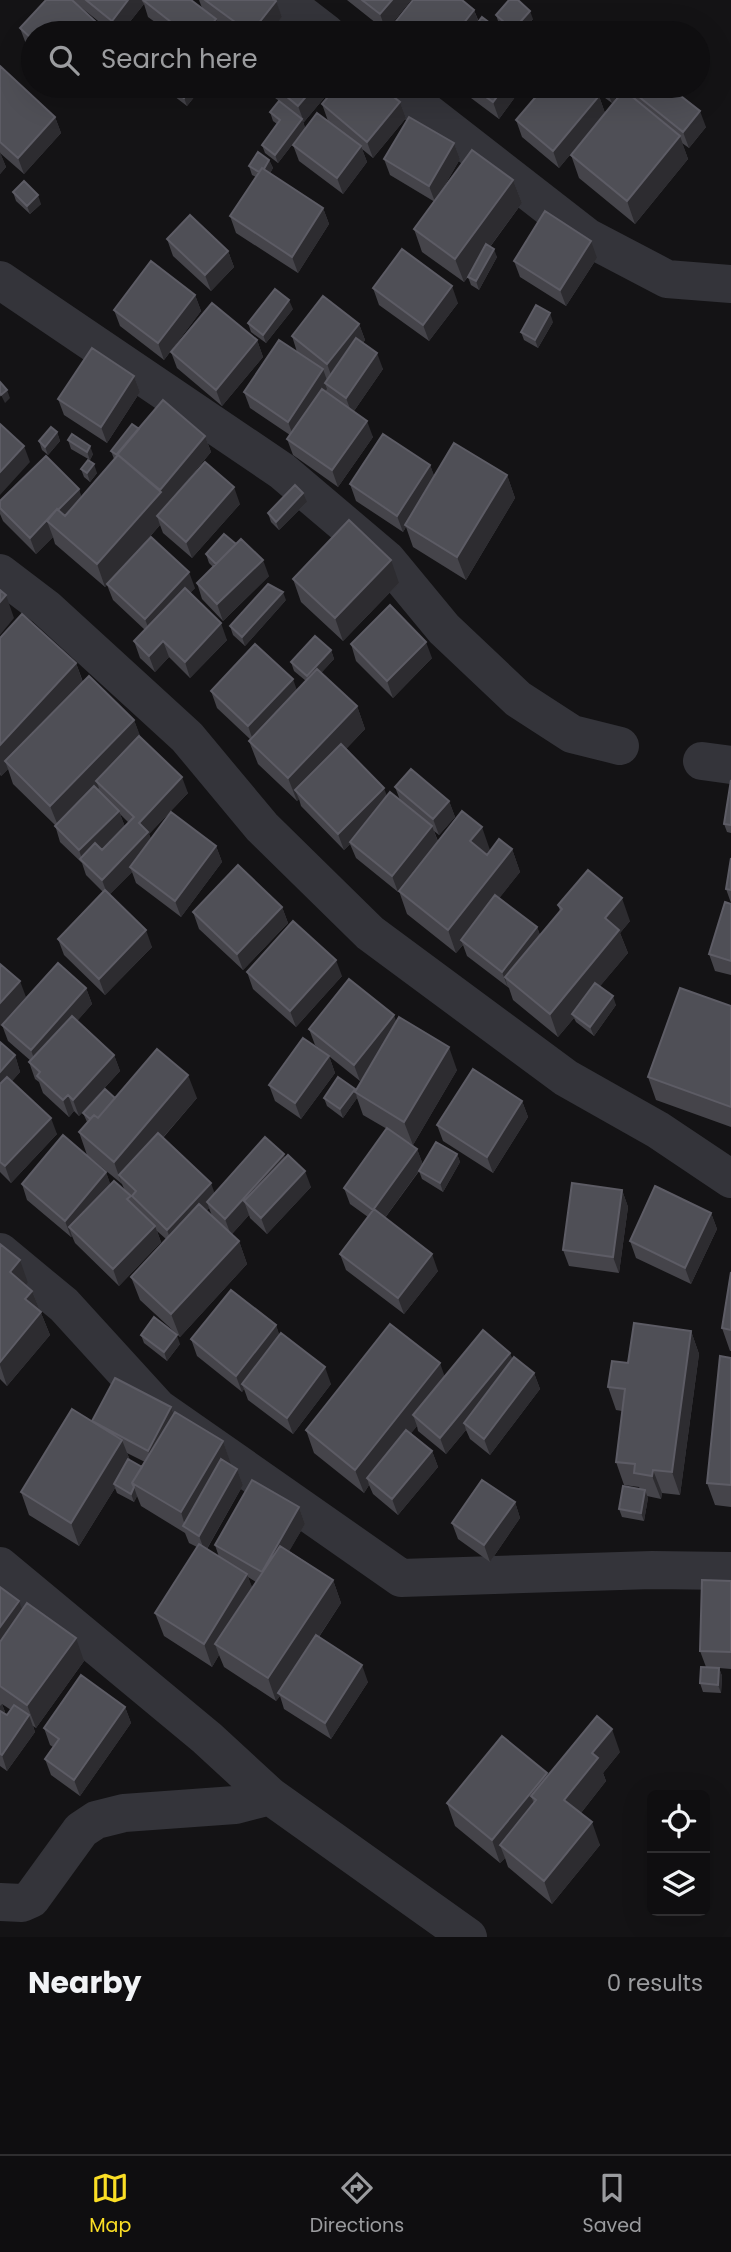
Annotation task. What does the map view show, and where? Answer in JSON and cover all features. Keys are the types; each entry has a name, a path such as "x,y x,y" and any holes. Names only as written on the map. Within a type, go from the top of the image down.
{"street":[{"path":"283,0 310,21"},
{"path":"408,98 587,237 667,279 731,284"},
{"path":"0,280 282,471 387,560 444,629 518,699 572,734 620,746"},
{"path":"0,573 46,608 187,737 262,827 370,933 566,1077 658,1130 731,1179"},
{"path":"0,1252 64,1305 158,1408 401,1578 652,1570 731,1571"},
{"path":"0,1566 208,1738 271,1796 468,1937"},
{"path":"0,1902 22,1903 31,1899 82,1830 96,1820 124,1813 235,1805 271,1796"}],"building":[{"path":"46,0 72,0 95,21 26,21"},
{"path":"86,0 128,0 112,21"},
{"path":"143,0 191,0 216,19 214,21 170,21"},
{"path":"205,0 276,1 260,21 234,21"},
{"path":"362,0 392,0 380,14"},
{"path":"413,0 462,0 474,10 465,21 396,21"},
{"path":"509,0 518,0 530,11 521,21 503,21 496,15"},
{"path":"0,66 21,85 21,98 35,98 55,117 18,158 0,142"},
{"path":"288,98 305,98 298,106"},
{"path":"327,98 395,98 400,102 367,142 322,104"},
{"path":"535,98 597,98 553,151 516,120"},
{"path":"617,98 634,98 680,136 627,201 571,155"},
{"path":"640,98 683,98 700,111 683,132"},
{"path":"279,101 302,119 275,155 262,145 280,120 270,112"},
{"path":"317,113 361,146 337,178 293,145"},
{"path":"409,117 454,143 429,186 384,159"},
{"path":"472,150 513,180 455,259 414,229"},
{"path":"258,152 269,160 259,172 249,166"},
{"path":"262,168 323,208 292,257 230,216"},
{"path":"24,181 38,195 27,206 13,192"},
{"path":"545,211 591,241 560,290 514,261"},
{"path":"190,215 228,251 205,275 167,239"},
{"path":"486,244 494,249 476,281 468,277"},
{"path":"402,249 452,286 423,325 373,288"},
{"path":"151,261 195,295 158,343 114,310"},
{"path":"275,289 289,300 263,335 248,323"},
{"path":"323,296 359,324 327,364 292,336"},
{"path":"212,303 257,340 216,390 171,352"},
{"path":"536,305 550,313 535,340 521,332"},
{"path":"356,338 377,353 346,398 325,383"},
{"path":"279,340 323,369 288,422 244,392"},
{"path":"92,348 134,376 101,427 58,399"},
{"path":"0,382 7,390 1,395 0,393"},
{"path":"322,389 367,421 332,470 287,439"},
{"path":"163,400 205,436 160,490 117,454"},
{"path":"0,424 24,446 0,472"},
{"path":"132,424 139,429 117,455 111,451"},
{"path":"51,427 57,432 45,447 39,441"},
{"path":"72,434 90,446 87,452 68,440"},
{"path":"383,434 430,465 397,516 350,484"},
{"path":"454,443 507,475 457,557 405,525"},
{"path":"118,455 161,492 97,564 47,521 57,509 65,516"},
{"path":"46,456 79,489 30,538 0,508 0,501"},
{"path":"88,460 94,464 87,473 81,469"},
{"path":"205,462 234,487 186,542 157,516"},
{"path":"295,485 303,493 276,522 268,513"},
{"path":"349,520 391,560 335,618 293,579"},
{"path":"224,534 236,544 216,564 206,554"},
{"path":"151,537 189,572 145,619 107,584"},
{"path":"241,539 263,560 217,604 197,583"},
{"path":"268,584 283,592 242,637 230,626"},
{"path":"185,588 221,623 185,662 163,641 149,656 134,641"},
{"path":"0,590 6,595 0,602"},
{"path":"390,605 426,642 387,681 351,644"},
{"path":"22,614 76,663 0,745 0,638"},
{"path":"315,636 331,650 307,676 291,662"},
{"path":"255,644 293,679 248,726 211,691"},
{"path":"317,669 357,706 288,778 249,741"},
{"path":"89,676 134,720 50,806 5,761"},
{"path":"139,736 182,777 139,823 148,832 102,880 80,859 95,843 102,850 134,817 96,781"},
{"path":"341,744 384,788 338,834 295,790"},
{"path":"411,769 449,801 433,819 395,787"},
{"path":"731,780 731,825 724,824"},
{"path":"94,786 119,811 79,850 55,826"},
{"path":"390,792 432,826 392,876 350,842"},
{"path":"462,811 482,827 470,841 487,855 499,839 512,849 448,930 399,891"},
{"path":"171,812 216,846 175,901 130,867"},
{"path":"731,858 731,890 726,889"},
{"path":"238,865 282,907 237,954 193,912"},
{"path":"588,870 622,898 605,918 619,930 550,1014 505,977 562,909 558,905"},
{"path":"105,890 146,930 99,979 58,939"},
{"path":"495,895 537,927 502,972 461,940"},
{"path":"725,902 731,904 731,961 709,954"},
{"path":"293,921 336,960 290,1011 247,972"},
{"path":"58,963 86,988 31,1050 2,1025"},
{"path":"0,964 20,981 0,1003"},
{"path":"349,979 394,1015 354,1065 309,1029"},
{"path":"595,983 613,996 590,1027 572,1014"},
{"path":"680,988 731,1006 731,1107 648,1077"},
{"path":"72,1016 114,1055 73,1100 68,1095 63,1100 37,1076 40,1072 29,1062"},
{"path":"399,1017 449,1047 404,1122 355,1092"},
{"path":"303,1038 329,1056 295,1103 269,1085"},
{"path":"0,1042 15,1055 0,1072"},
{"path":"157,1049 188,1075 114,1162 79,1132 94,1115 98,1118"},
{"path":"473,1069 522,1101 487,1157 437,1125"},
{"path":"7,1077 51,1118 5,1166 0,1162 0,1084"},
{"path":"338,1077 355,1089 340,1109 324,1098"},
{"path":"105,1089 115,1098 98,1118 94,1115 90,1119 83,1113"},
{"path":"387,1128 417,1149 373,1210 344,1188"},
{"path":"158,1133 211,1183 167,1230 132,1196 136,1191 119,1175"},
{"path":"63,1135 106,1172 65,1221 22,1184"},
{"path":"265,1137 284,1154 225,1219 207,1202"},
{"path":"436,1142 457,1154 440,1183 419,1171"},
{"path":"288,1155 305,1171 261,1218 244,1201"},
{"path":"114,1181 131,1196 127,1199 155,1226 113,1269 69,1227"},
{"path":"572,1183 622,1190 613,1257 563,1250"},
{"path":"655,1186 711,1213 685,1268 630,1241"},
{"path":"199,1204 239,1241 171,1314 131,1277"},
{"path":"374,1209 432,1254 398,1298 340,1254"},
{"path":"0,1244 20,1260 10,1272 32,1291 25,1299 41,1312 0,1362"},
{"path":"731,1272 731,1330 722,1328"},
{"path":"231,1290 276,1325 236,1376 191,1339"},
{"path":"154,1317 177,1335 164,1352 141,1335"},
{"path":"634,1323 691,1331 672,1472 653,1470 652,1476 634,1473 635,1464 616,1462 625,1389 608,1387 612,1361 628,1363"},
{"path":"390,1324 440,1363 355,1470 306,1430"},
{"path":"483,1330 510,1353 440,1438 413,1415"},
{"path":"281,1333 325,1367 287,1418 242,1384"},
{"path":"720,1356 731,1358 731,1485 707,1483"},
{"path":"514,1357 534,1373 484,1439 464,1423"},
{"path":"115,1378 171,1407 148,1451 92,1421"},
{"path":"72,1409 122,1440 71,1523 21,1492"},
{"path":"175,1412 223,1441 181,1512 132,1483"},
{"path":"406,1430 432,1451 392,1499 367,1478"},
{"path":"128,1459 142,1467 132,1483 134,1487 131,1494 114,1484"},
{"path":"221,1459 237,1469 199,1536 183,1526"},
{"path":"252,1480 299,1507 262,1572 215,1545"},
{"path":"482,1480 515,1502 484,1545 452,1523"},
{"path":"623,1486 645,1490 641,1513 619,1509"},
{"path":"199,1544 247,1574 204,1644 155,1613"},
{"path":"280,1546 333,1580 268,1678 215,1644"},
{"path":"702,1580 731,1581 731,1652 700,1651"},
{"path":"0,1587 19,1601 0,1627"},
{"path":"27,1603 76,1638 27,1705 0,1686 0,1642"},
{"path":"316,1635 362,1665 325,1723 278,1693"},
{"path":"701,1667 719,1668 718,1685 700,1683"},
{"path":"81,1675 125,1707 74,1780 45,1759 59,1739 44,1728"},
{"path":"14,1705 29,1715 2,1755 0,1711 7,1715"},
{"path":"597,1716 612,1729 592,1753 598,1758 564,1800 592,1822 544,1881 500,1845 536,1800 531,1796"},
{"path":"502,1736 547,1773 492,1840 447,1803"}]}
